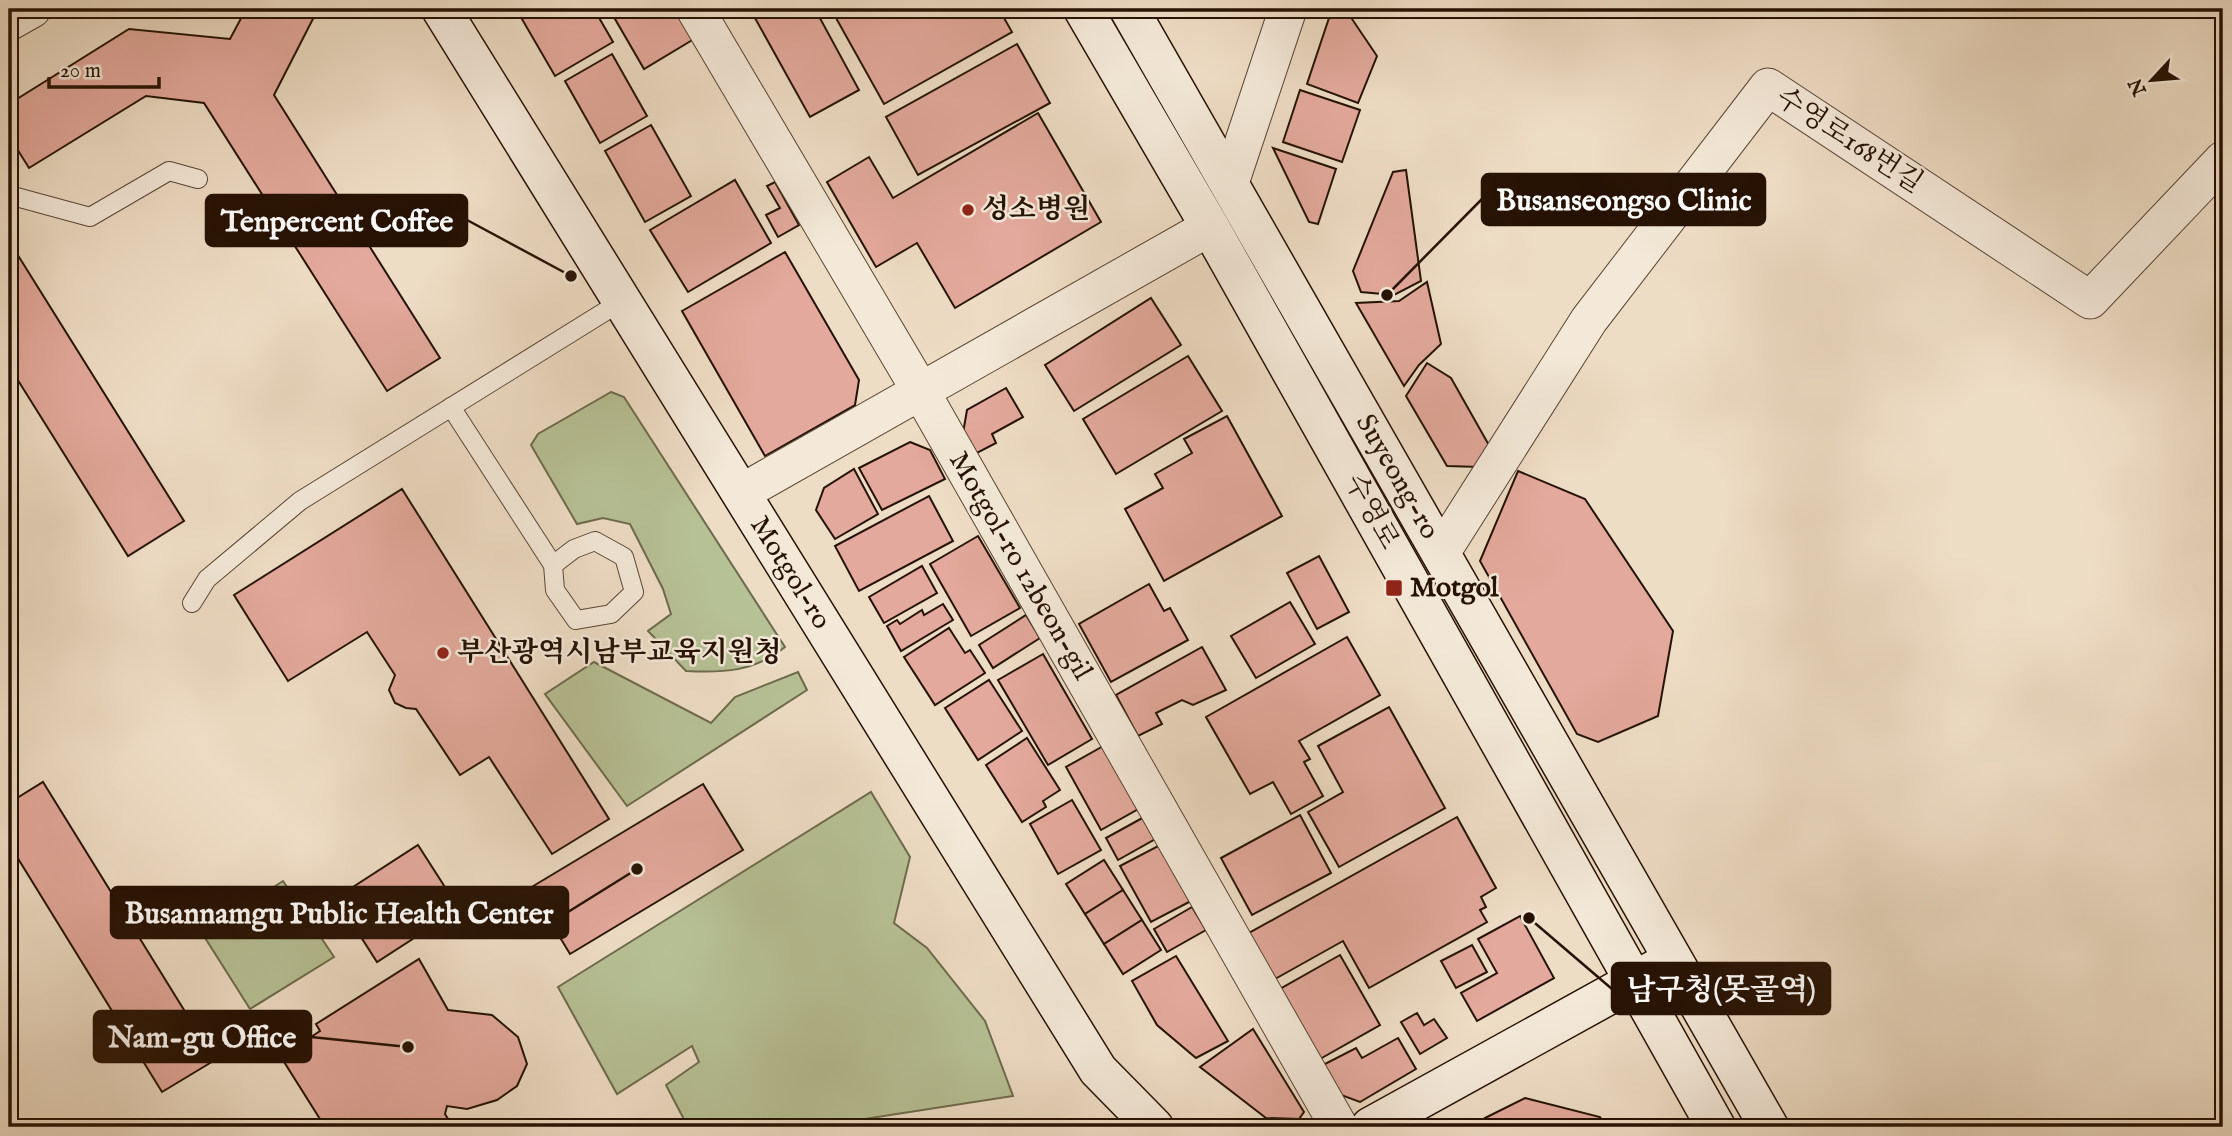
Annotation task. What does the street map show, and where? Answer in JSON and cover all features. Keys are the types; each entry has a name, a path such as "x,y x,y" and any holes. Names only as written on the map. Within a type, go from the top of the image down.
{"main road":[{"name":"Motgol-ro","path":"441,9 1098,1070 1154,1127"},
{"name":"수영로","path":"1083,9 1210,226 1716,1127"},
{"name":"Suyeong-ro","path":"1129,9 1769,1127"},
{"path":"1370,1127 1673,959"}],"street":[{"path":"9,22 32,9"},
{"name":"Motgol-ro 12beon-gil","path":"695,9 920,390 1339,1127"},
{"path":"1230,183 1288,9"},
{"name":"수영로168번길","path":"1441,553 1588,320 1768,87 2090,300 2223,160"},
{"path":"741,493 1210,226"}],"lane":[{"path":"9,195 90,217 169,171 198,178"},
{"path":"192,603 207,579 300,501 622,301"},
{"path":"451,407 553,565 555,590 576,620 611,614 634,592 624,557 595,541 574,549 553,565"}],"green space":[{"path":"611,392 624,397 785,647 762,662 713,672 686,671 648,631 671,614 663,589 630,524 603,518 577,524 531,445 538,434"},
{"path":"594,662 711,723 735,697 798,672 807,690 627,806 545,694"},
{"path":"871,792 910,857 894,923 927,948 985,1021 1013,1096 813,1127 688,1127 666,1085 699,1062 692,1046 617,1094 558,987"},
{"path":"283,881 334,957 250,1009 202,933"}],"building":[{"path":"246,9 318,9 274,95 440,358 387,391 204,103 146,96 29,168 9,136 9,104 129,29 230,39"},
{"path":"528,9 594,9 613,42 555,76 519,14"},
{"path":"616,9 676,9 694,39 644,69 611,12"},
{"path":"750,9 815,9 859,90 810,117"},
{"path":"831,9 999,9 1012,32 884,104"},
{"path":"1332,9 1350,16 1377,56 1358,103 1307,84"},
{"path":"1017,44 1050,103 918,175 886,117"},
{"path":"612,54 647,116 600,143 565,81"},
{"path":"1300,90 1360,110 1342,162 1283,142"},
{"name":"성소병원","path":"1038,113 1101,222 955,308 917,243 876,267 827,182 869,157 893,198"},
{"path":"651,125 691,196 645,222 605,151"},
{"path":"1273,148 1336,169 1318,224 1309,222"},
{"path":"1406,170 1421,281 1394,295 1361,292 1353,271 1393,172"},
{"path":"735,180 771,243 688,292 650,230"},
{"path":"775,182 799,225 778,237 766,215 780,208 767,186"},
{"path":"9,241 184,521 128,556 9,366"},
{"path":"785,252 859,380 855,405 765,456 682,311"},
{"path":"1427,282 1441,344 1419,365 1404,386 1356,303 1399,301"},
{"path":"1151,298 1181,345 1074,411 1045,365"},
{"path":"1188,356 1222,411 1116,474 1083,419"},
{"path":"1427,363 1451,378 1490,447 1480,467 1447,466 1406,396"},
{"path":"1006,388 1023,417 992,434 996,443 975,454 963,433 967,410"},
{"path":"1227,416 1282,516 1164,581 1125,509 1163,488 1155,474 1192,453 1184,439"},
{"path":"910,442 930,450 945,479 882,510 859,468"},
{"path":"854,469 878,514 835,539 816,510 824,488"},
{"path":"1518,471 1585,499 1673,631 1658,716 1598,742 1577,734 1480,561"},
{"name":"부산광역시남부교육지원청","path":"402,489 609,819 552,854 489,757 460,775 416,709 395,703 389,690 395,675 367,632 288,681 234,595"},
{"path":"929,496 953,541 859,591 835,546"},
{"path":"978,536 1020,608 971,636 930,564"},
{"path":"1319,556 1349,612 1317,629 1287,573"},
{"path":"922,566 937,593 884,623 869,597"},
{"path":"1149,584 1164,611 1170,608 1188,640 1111,682 1079,624"},
{"path":"1290,602 1315,644 1256,678 1231,636"},
{"path":"943,604 953,620 901,651 887,626 897,620 900,624 922,610 924,615"},
{"path":"1026,615 1040,638 993,668 979,645"},
{"path":"949,628 965,653 970,650 985,673 935,705 904,657"},
{"path":"1347,637 1380,695 1299,741 1310,759 1304,762 1323,796 1291,814 1273,782 1250,794 1206,717"},
{"path":"1202,647 1226,690 1193,705 1182,700 1156,713 1162,724 1138,736 1116,695"},
{"path":"1043,654 1092,739 1048,765 998,680"},
{"path":"989,680 1022,731 978,760 945,708"},
{"path":"1389,707 1445,808 1339,867 1308,812 1343,792 1318,746"},
{"path":"1027,738 1060,790 1043,801 1046,807 1022,822 986,765"},
{"path":"1105,745 1140,808 1101,830 1066,767"},
{"path":"43,782 215,1060 162,1092 9,844 9,803"},
{"path":"703,784 743,850 570,954 530,888"},
{"path":"1072,800 1101,850 1058,874 1030,824"},
{"path":"1300,815 1331,873 1252,915 1221,858"},
{"path":"1146,816 1157,838 1118,860 1106,838"},
{"path":"1457,817 1496,888 1481,897 1486,907 1480,910 1487,922 1369,988 1343,941 1275,979 1249,933"},
{"path":"418,845 459,909 377,962 336,898"},
{"path":"1160,845 1191,901 1151,922 1120,866"},
{"path":"1104,860 1123,890 1085,914 1066,884"},
{"path":"1123,890 1142,920 1104,944 1085,914"},
{"path":"1192,907 1206,930 1167,952 1154,929"},
{"path":"1520,916 1554,978 1477,1021 1461,993 1497,973 1478,939"},
{"path":"1142,920 1161,950 1123,974 1104,944"},
{"path":"1472,945 1487,972 1456,988 1441,961"},
{"path":"1340,955 1380,1025 1320,1059 1280,989"},
{"path":"1176,956 1228,1041 1196,1058 1157,1025 1132,981"},
{"path":"419,959 448,1010 492,1015 518,1037 527,1064 517,1086 497,1100 467,1109 447,1106 445,1114 453,1127 325,1127 281,1057 320,1031 316,1024"},
{"path":"1417,1013 1424,1025 1434,1019 1447,1038 1420,1054 1401,1022"},
{"path":"1253,1029 1304,1112 1299,1119 1266,1118 1200,1067"},
{"path":"1398,1038 1416,1069 1360,1102 1341,1095 1323,1065 1356,1048 1362,1058"},
{"path":"1525,1098 1600,1117 1606,1127 1490,1127 1485,1118"}],"place":[{"name":"성소병원","path":"968,210"},
{"name":"Tenpercent Coffee","path":"571,276"},
{"name":"Busanseongso Clinic","path":"1387,295"},
{"name":"Motgol","path":"1394,588"},
{"name":"부산광역시남부교육지원청","path":"443,653"},
{"name":"Busannamgu Public Health Center","path":"637,869"},
{"name":"남구청(못골역)","path":"1529,918"},
{"name":"Nam-gu Office","path":"408,1047"}]}
